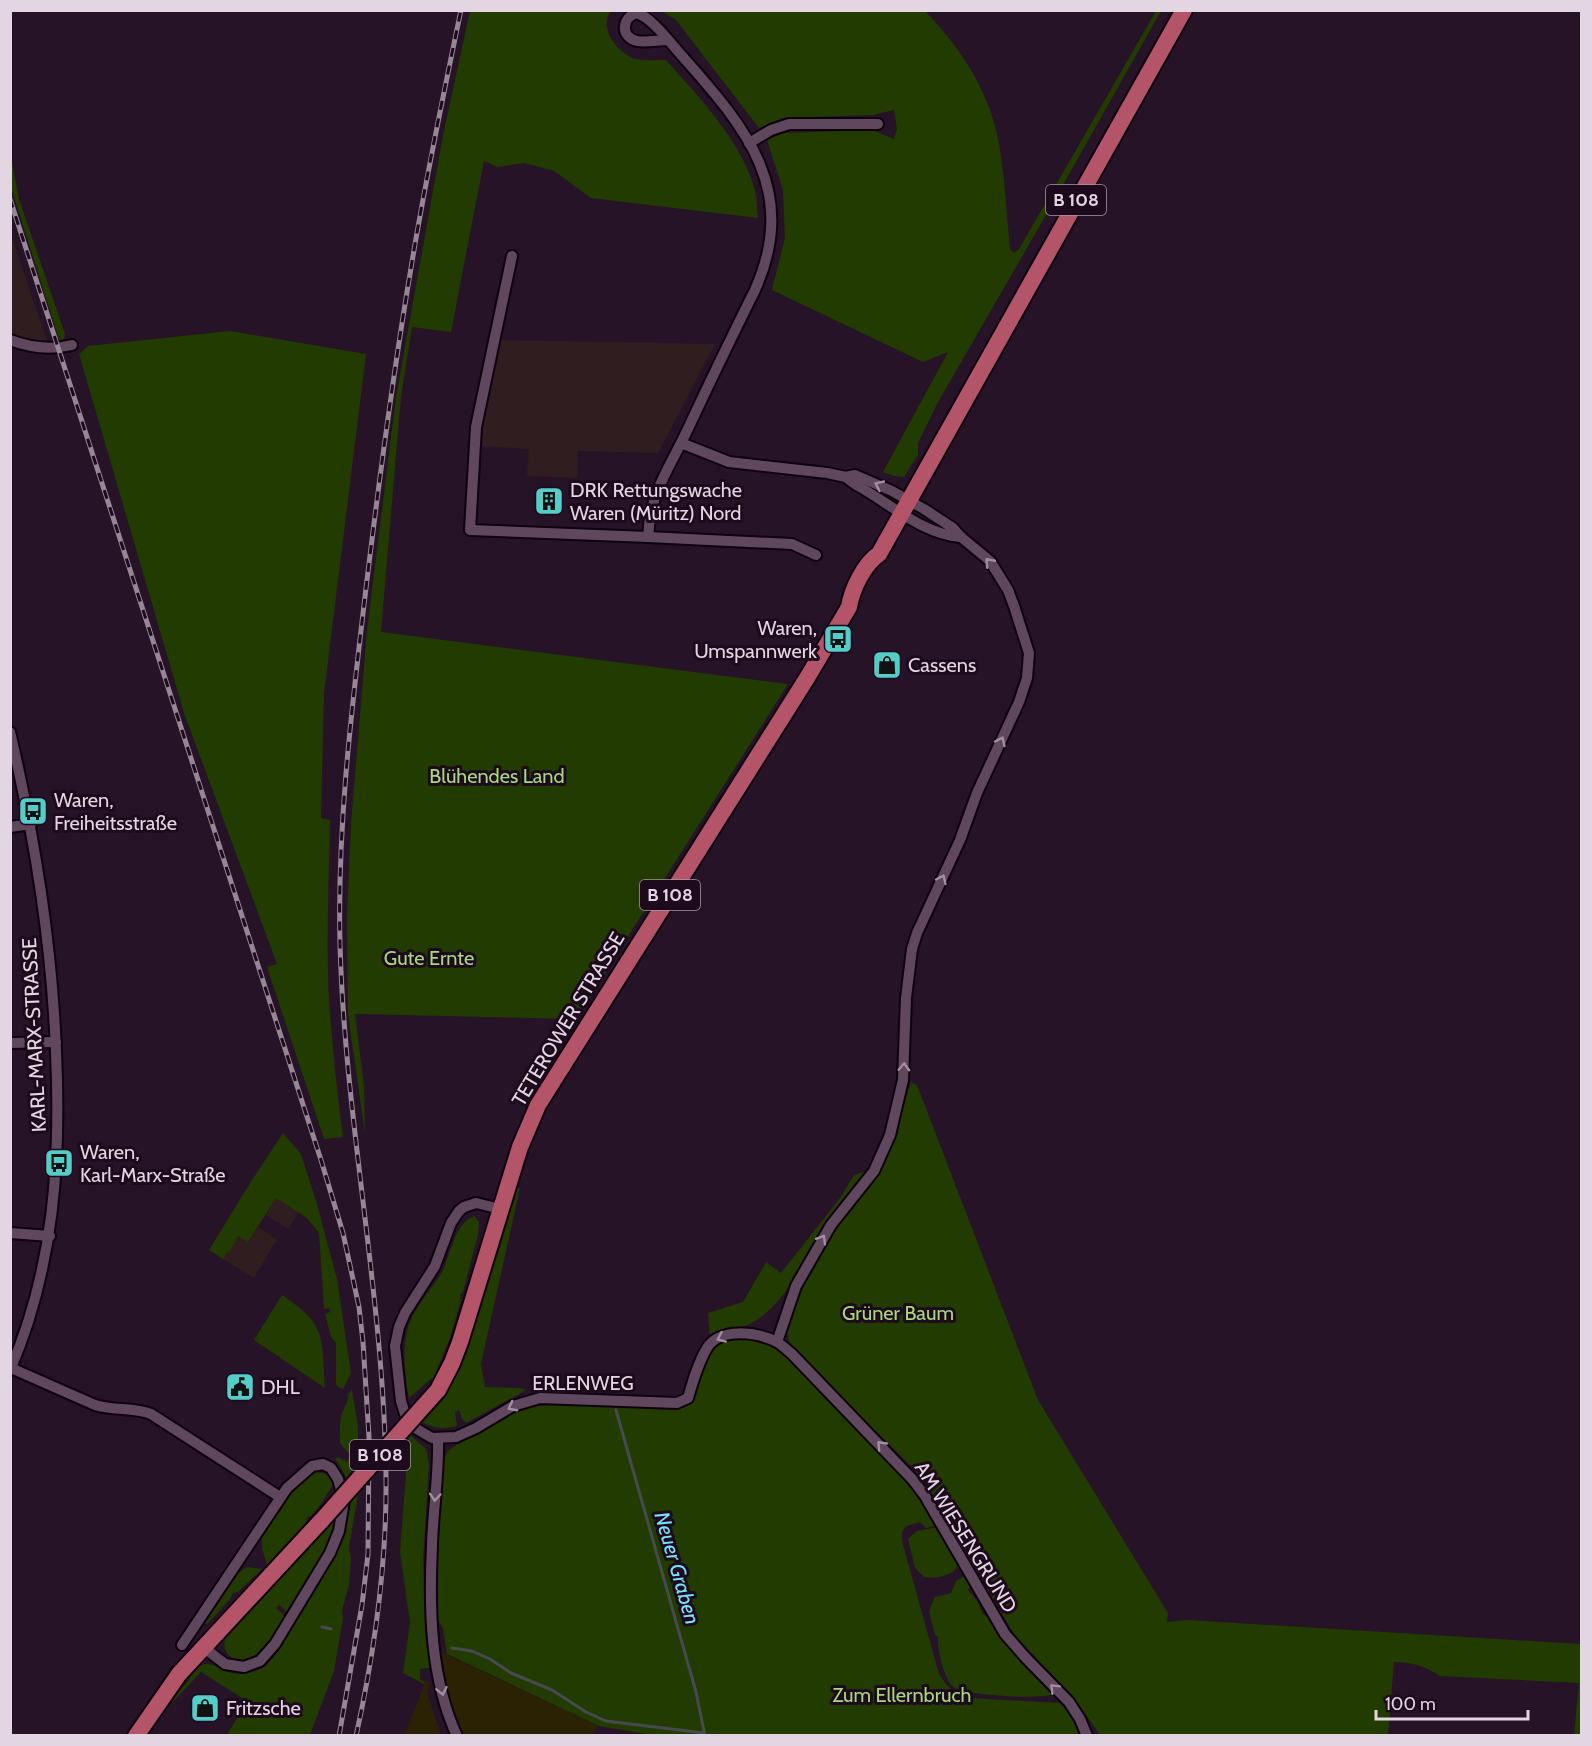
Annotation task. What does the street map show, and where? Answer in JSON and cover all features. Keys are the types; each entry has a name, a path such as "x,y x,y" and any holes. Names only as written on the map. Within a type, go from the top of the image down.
{"main road":[{"name":"B 108","path":"907,504 1184,10"},
{"name":"TETEROWER STRASSE","path":"136,1736 173,1681 438,1390 460,1342 496,1207 529,1124 549,1085 801,689 849,607 850,600 866,567 879,554 907,504"}],"street":[{"path":"648,537 650,511 658,486 764,270 770,249 772,227 772,205 767,183 749,143 712,89 668,40"},
{"path":"749,143 771,130 789,124 878,124"},
{"path":"512,256 476,427 470,530 792,544 816,555"},
{"path":"10,340 28,346 57,348 72,345"},
{"path":"681,443 729,462 846,477 853,484 907,504 949,536 961,537 990,561 997,570 1014,606 1029,653 1027,678 1019,702 977,793 960,840 917,933 912,949 906,998 903,1080 890,1135 874,1171 831,1224 794,1290 777,1342"},
{"name":"KARL-MARX-STRASSE","path":"10,732 31,824 52,977 58,1119 50,1236 33,1311 11,1369"},
{"path":"10,827 31,824"},
{"path":"10,1043 56,1042"},
{"path":"458,1736 443,1700 433,1628 432,1556 438,1439 420,1432 405,1414 401,1401 395,1346 405,1313 440,1255 454,1216 470,1204 481,1203 496,1207"},
{"path":"10,1233 50,1236"},
{"name":"ERLENWEG","path":"438,1439 465,1434 513,1406 533,1399 598,1399 672,1403 682,1401 688,1398 706,1349 718,1337 734,1334 751,1335 777,1342"},
{"name":"AM WIESENGRUND","path":"777,1342 792,1354 913,1480 1005,1634 1068,1702 1080,1719 1087,1736"},
{"path":"11,1369 95,1405 108,1409 136,1410 151,1414 280,1497"},
{"path":"182,1645 280,1497 307,1469 323,1464 331,1468 338,1479 344,1502 339,1531 330,1553 275,1644 260,1661 244,1666 225,1664 203,1647"}],"shaded area":[{"path":"10,232 49,346 11,345"},
{"path":"498,340 715,344 658,453 578,451 577,478 527,476 529,449 481,446 480,427"},
{"path":"276,1197 299,1212 288,1229 266,1215"},
{"path":"258,1227 277,1239 254,1278 223,1259 228,1251 230,1252 238,1236 248,1242"}],"green space":[{"path":"470,11 611,11 608,17 608,31 620,50 636,59 666,60 720,123 751,177 756,195 758,218 591,198 554,171 524,163 497,167 484,161 451,332 412,327 401,397 381,632 788,684 578,1019 355,1014 364,1086 365,1134 348,1014 347,916 351,823 367,631 396,397 443,135"},
{"path":"661,11 925,11 963,57 983,92 990,110 1000,149 1010,249 1014,253 1019,249 1156,11 1161,11 937,404 918,443 918,455 904,477 883,472 948,352 923,362 772,290 785,238 783,190 767,140 783,133 872,130 894,139 897,129 894,110 873,115 783,118 759,128 676,20"},
{"path":"11,157 19,199 65,334 64,340 60,342 11,187"},
{"path":"230,331 366,354 324,694 321,818 330,820 329,999 343,1137 324,1139 267,967 277,964 184,713 79,354 88,346"},
{"name":"Grüner Baum","path":"911,1082 917,1085 1038,1400 1168,1613 1167,1622 1187,1620 1581,1644 1581,1735 1574,1735 1579,1683 1440,1676 1418,1665 1394,1662 1388,1735 1100,1735 1077,1702 1014,1634 916,1471 793,1349 787,1330 790,1307 800,1283 815,1258 866,1190 883,1163 893,1141"},
{"path":"283,1133 301,1154 337,1279 351,1373 343,1389 336,1384 336,1343 331,1337 325,1314 330,1312 329,1308 324,1309 319,1233 307,1218 276,1198 248,1242 238,1236 230,1252 228,1251 223,1259 209,1250"},
{"path":"871,1170 830,1219 791,1284 772,1307 749,1324 710,1340 708,1313 743,1302 766,1262 781,1273 840,1198 854,1175"},
{"path":"516,1187 520,1188 481,1364 485,1387 526,1390 466,1423 459,1410 455,1412 457,1426 443,1428 431,1426 422,1422 442,1400 440,1398 501,1244"},
{"path":"474,1216 479,1222 478,1235 463,1292 460,1294 461,1300 450,1338 433,1379 409,1398 404,1356 409,1324 417,1308 442,1272 457,1233 467,1220"},
{"path":"282,1295 308,1315 315,1324 322,1344 325,1388 254,1340"},
{"name":"Zum Ellernbruch","path":"726,1338 755,1341 782,1351 885,1455 922,1501 937,1525 926,1528 920,1522 907,1526 902,1531 902,1541 939,1674 948,1686 959,1695 968,1698 1061,1703 1076,1723 1081,1735 658,1736 599,1726 447,1654 443,1628 438,1621 437,1545 443,1461 448,1451 504,1417 534,1406 672,1408 682,1406 694,1395 707,1353"},
{"path":"352,1390 358,1427 358,1495 349,1547 351,1558 349,1585 342,1611 343,1618 334,1671 310,1735 227,1735 247,1701 201,1672 172,1703 170,1701 190,1679 187,1676 201,1665 210,1664 238,1674 257,1670 268,1663 324,1572 339,1542 349,1511 350,1497 347,1483 335,1459 338,1457 347,1462 350,1455 340,1443 340,1427 348,1394"},
{"path":"409,1434 426,1449 429,1463 423,1561 429,1668 420,1669 420,1679 425,1682 424,1684 403,1673 410,1622 400,1552"},
{"path":"317,1472 327,1474 334,1484 319,1507 307,1518 306,1525 267,1565 262,1548 262,1534 290,1491 310,1474"},
{"path":"337,1516 331,1541 292,1609 286,1611 279,1605 276,1608 283,1614 284,1622 274,1636 257,1654 242,1659 233,1659 225,1647 228,1633"},
{"path":"938,1527 959,1565 944,1576 924,1577 915,1568 908,1539 917,1531"},
{"path":"248,1567 262,1569 238,1592 233,1593 207,1624 205,1623 230,1583"},
{"path":"962,1577 970,1586 968,1590 977,1601 983,1614 991,1619 1037,1675 1035,1677 1052,1694 1034,1697 987,1695 961,1691 951,1684 943,1668 938,1637 935,1635 929,1611 935,1597 951,1593 956,1581"}],"sand":[{"path":"441,1652 599,1726 590,1735 463,1735 448,1698"},
{"path":"425,1682 430,1682 427,1693 441,1735 405,1735"}],"waterway":[{"name":"Neuer Graben","path":"616,1410 696,1692 705,1736"},
{"path":"322,1627 331,1629"},
{"path":"452,1648 472,1651 490,1659 511,1673 552,1690 586,1712 606,1721 704,1733"}],"railway":[{"path":"356,1736 369,1671 382,1574 386,1476 379,1343 343,1012 340,945 343,811 361,633 392,388 422,204 461,10"},
{"path":"10,199 321,1160 343,1233 359,1307 369,1437 368,1554 362,1605 339,1736"}],"place":[{"name":"DRK Rettungswache Waren (Müritz) Nord","path":"549,501"},
{"name":"Waren, Umspannwerk","path":"838,639"},
{"name":"Cassens","path":"887,665"},
{"name":"Waren, Freiheitsstraße","path":"33,811"},
{"name":"Waren, Karl-Marx-Straße","path":"59,1163"},
{"name":"DHL","path":"240,1387"},
{"name":"Fritzsche","path":"205,1708"}],"park label":[{"name":"Blühendes Land","path":"497,776"},
{"name":"Gute Ernte","path":"429,958"}]}
